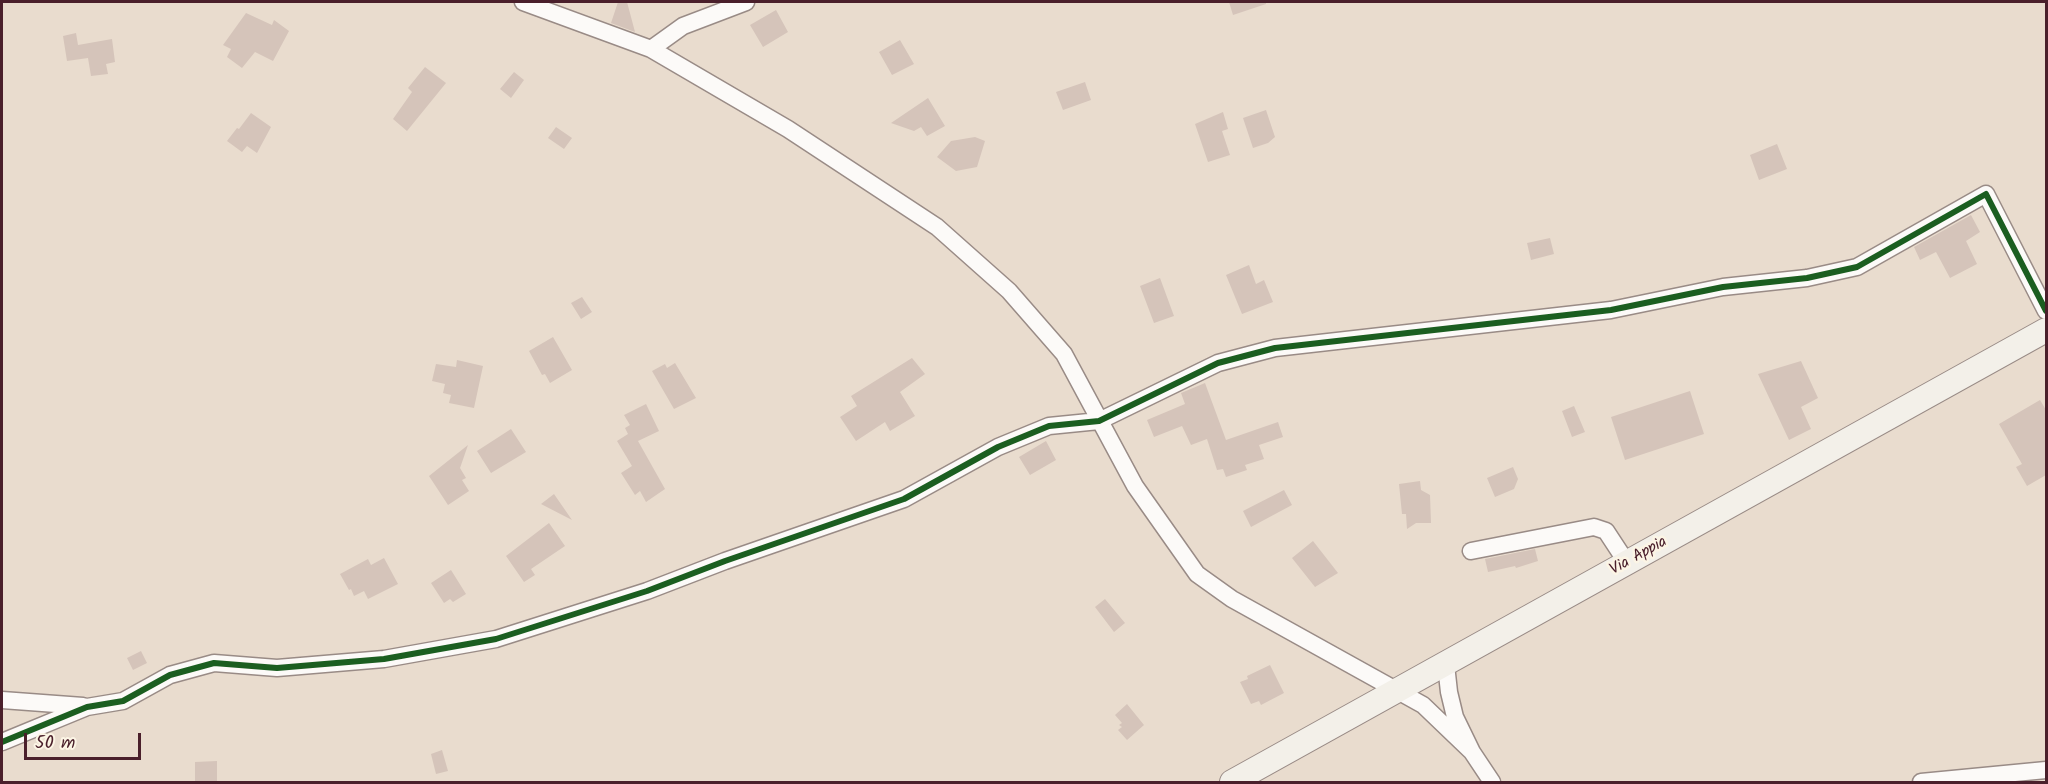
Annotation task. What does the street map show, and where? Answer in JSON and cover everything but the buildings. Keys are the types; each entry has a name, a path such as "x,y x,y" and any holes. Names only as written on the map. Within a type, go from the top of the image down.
{"main road":[{"name":"Via Appia","path":"1232,783 2046,330"}],"street":[{"path":"523,2 651,49 788,129 937,227 1009,291 1064,354 1135,486 1197,574 1232,599 1423,705 1472,752"},
{"path":"651,49 683,26 746,2"},
{"path":"2,742 87,707 123,701 170,675 214,663 277,668 384,659 496,639 647,591 725,561 904,499 998,447 1049,426 1099,421 1218,363 1275,348 1611,310 1723,287 1807,278 1857,267 1986,194 2046,311"},
{"path":"1471,551 1594,527 1606,531 1627,564"},
{"path":"1446,665 1455,717 1472,752 1492,783"},
{"path":"2,700 87,707"},
{"path":"1921,783 2046,770"}],"cycle path":[{"path":"2,742 87,707 123,701 170,675 214,663 277,668 384,659 496,639 647,591 725,561 904,499 998,447 1049,426 1099,421 1218,363 1275,348 1611,310 1723,287 1807,278 1857,267 1986,194 2046,311"}]}
